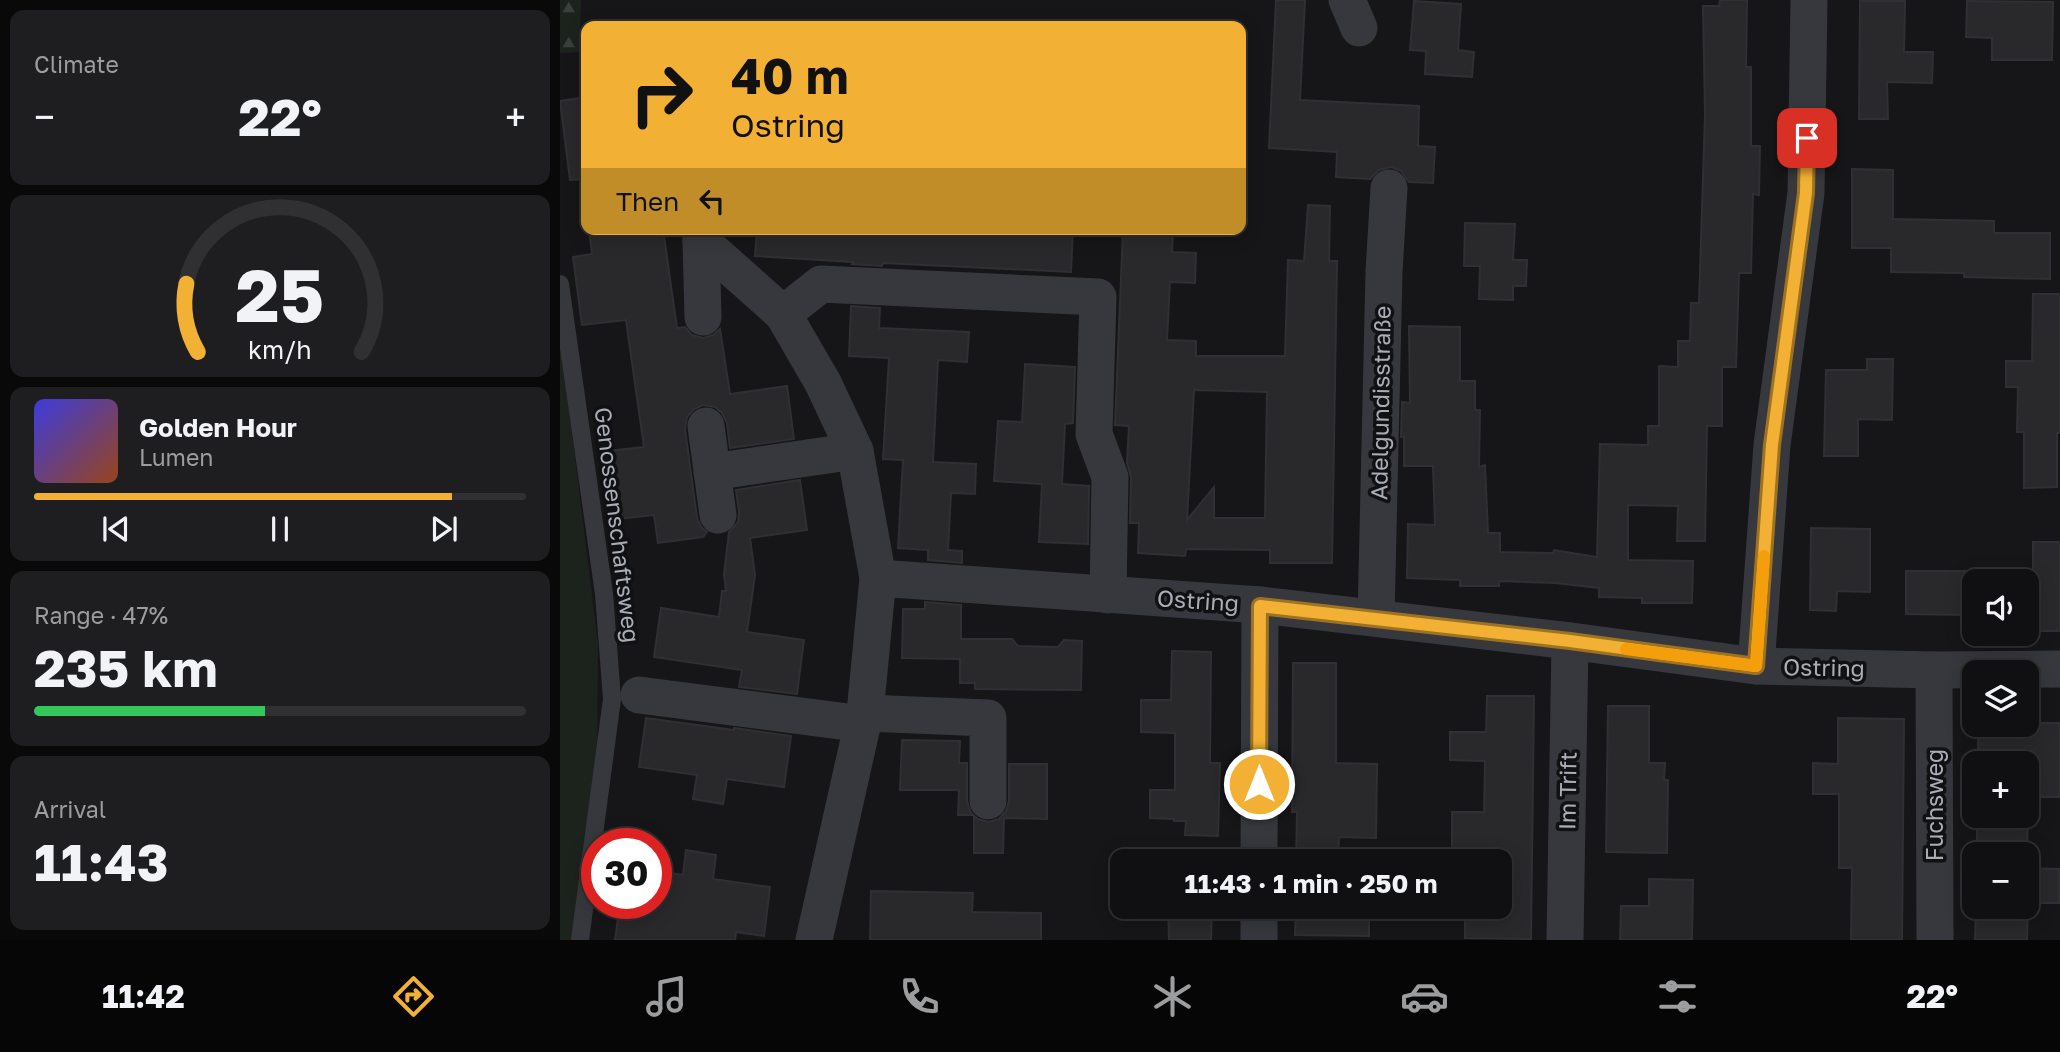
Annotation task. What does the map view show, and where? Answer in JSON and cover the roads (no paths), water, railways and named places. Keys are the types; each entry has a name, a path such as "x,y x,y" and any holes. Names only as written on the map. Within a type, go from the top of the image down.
{"street":[{"path":"1756,666 1772,445 1806,193 1809,0"},
{"name":"Adelgundisstraße","path":"1376,618 1384,272 1389,188"},
{"path":"701,235 783,314 823,383 855,451 878,578 864,719 814,940"},
{"path":"701,235 703,317"},
{"path":"783,314 821,285 1098,297 1094,434 1110,477 1108,595"},
{"path":"706,426 718,515"},
{"path":"712,472 855,451"},
{"name":"Ostring","path":"878,578 1260,606 1570,641 1756,666 1934,670 2060,669"},
{"path":"1259,849 1260,606"},
{"name":"Im Trift","path":"1565,940 1570,641"},
{"name":"Fuchsweg","path":"1934,670 1935,940"},
{"path":"639,695 864,719 988,718 988,800"},
{"path":"1259,919 1259,940"}],"lane":[{"name":"Genossenschaftsweg","path":"560,284 604,594 612,699 580,940"}]}
